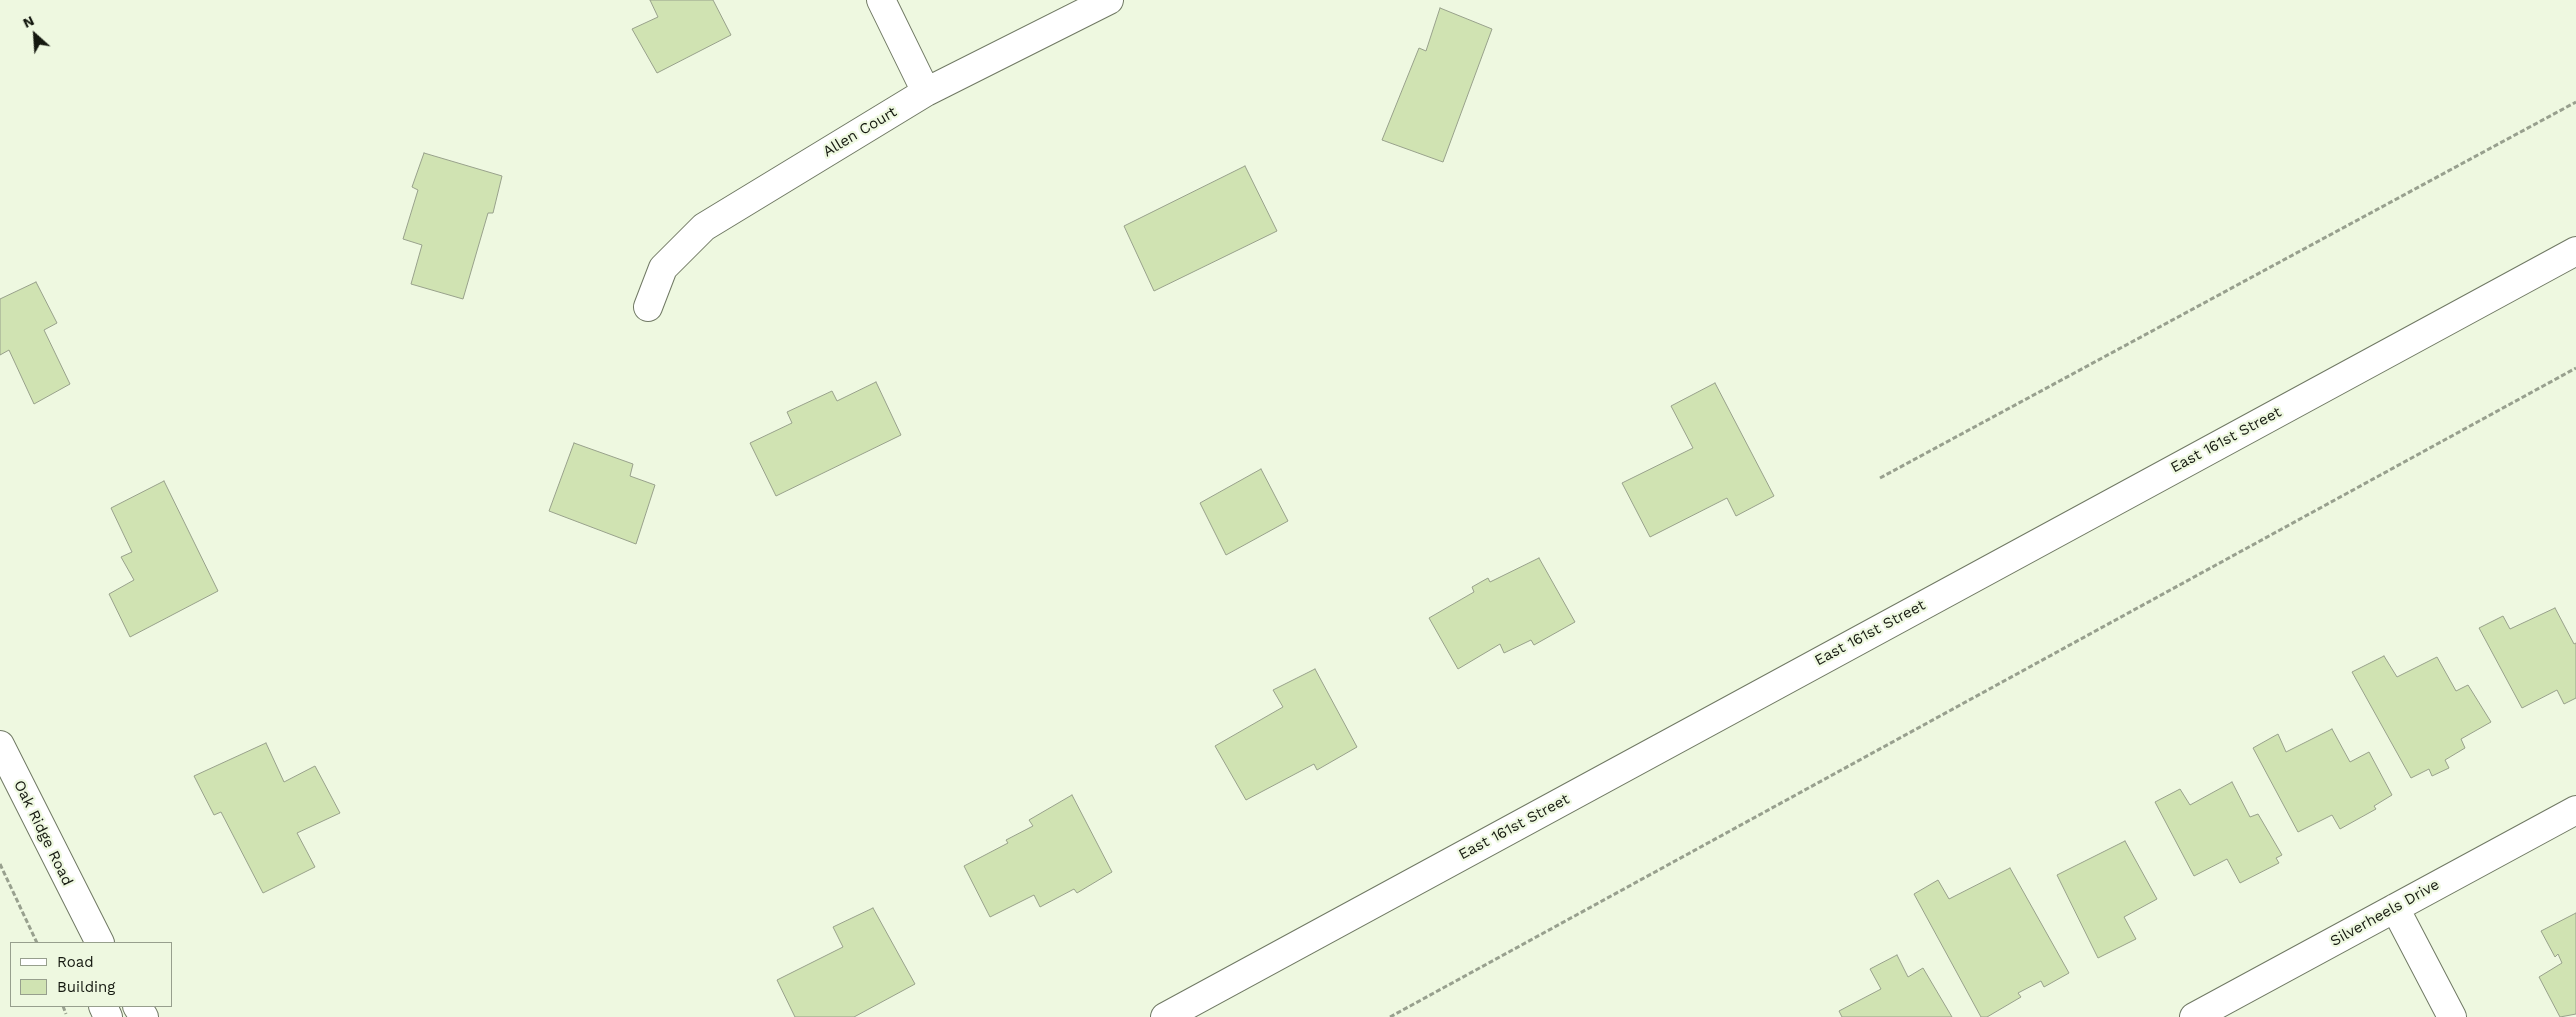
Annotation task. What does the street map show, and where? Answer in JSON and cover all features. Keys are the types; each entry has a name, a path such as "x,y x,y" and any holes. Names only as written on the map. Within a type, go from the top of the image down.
{"street":[{"path":"880,0 926,92"},
{"name":"Allen Court","path":"648,306 663,268 704,227 926,92 1109,0"},
{"name":"East 161st Street","path":"1165,1017 2576,251"},
{"name":"Oak Ridge Road","path":"0,745 92,936"},
{"name":"Silverheels Drive","path":"2194,1017 2576,810"},
{"path":"2395,908 2452,1017"}],"path":[{"path":"1880,478 2576,102"},
{"path":"1390,1017 2576,368"},
{"path":"0,864 38,942"}],"building":[{"path":"650,0 713,0 731,35 657,73 632,29 658,17"},
{"path":"1440,8 1492,29 1443,162 1382,140 1419,48 1426,51"},
{"path":"424,153 502,176 493,213 488,213 463,299 411,284 422,245 403,239 418,190 412,187"},
{"path":"1245,166 1277,231 1154,291 1124,226"},
{"path":"36,282 57,323 44,330 70,384 34,404 9,350 0,355 0,299"},
{"path":"876,382 901,435 776,496 750,443 792,423 787,412 832,391 837,401"},
{"path":"1715,383 1774,496 1736,516 1727,498 1650,537 1622,483 1693,448 1671,406"},
{"path":"574,443 633,464 630,476 655,485 636,544 549,511"},
{"path":"1261,469 1288,521 1226,555 1200,503"},
{"path":"164,481 218,591 130,637 109,594 134,580 121,557 132,552 111,508"},
{"path":"1539,558 1575,622 1534,645 1531,640 1504,653 1500,644 1458,669 1429,618 1474,592 1472,587 1488,578 1490,582"},
{"path":"2555,608 2574,644 2576,643 2576,698 2564,704 2557,690 2522,708 2479,628 2503,616 2510,629"},
{"path":"2384,656 2397,677 2437,657 2456,691 2468,685 2491,722 2461,739 2465,748 2445,760 2449,768 2432,776 2429,769 2411,778 2352,672"},
{"path":"1315,669 1357,747 1317,770 1314,764 1246,800 1215,746 1283,707 1273,690"},
{"path":"2332,729 2350,762 2369,752 2392,795 2374,806 2376,809 2340,829 2332,815 2298,832 2253,748 2278,734 2286,752"},
{"path":"266,743 284,782 315,766 340,813 297,833 315,867 263,893 221,812 214,815 194,776"},
{"path":"2232,782 2250,817 2258,814 2282,855 2276,858 2279,863 2240,883 2227,859 2194,876 2155,802 2180,789 2190,805"},
{"path":"1072,795 1112,872 1077,893 1074,889 1040,907 1034,895 990,917 964,866 1008,843 1006,840 1033,826 1029,820"},
{"path":"2125,841 2157,899 2124,917 2136,939 2098,958 2057,875"},
{"path":"2010,868 2069,973 2044,987 2041,981 2018,993 2021,997 1987,1017 1981,1017 1914,894 1938,880 1949,899"},
{"path":"873,908 915,984 854,1017 795,1017 777,980 843,947 833,927"},
{"path":"2576,913 2576,1014 2560,1017 2539,977 2562,963 2558,954 2555,957 2541,931"},
{"path":"1897,955 1908,977 1923,968 1952,1017 1842,1017 1839,1011 1881,989 1870,969"}]}
